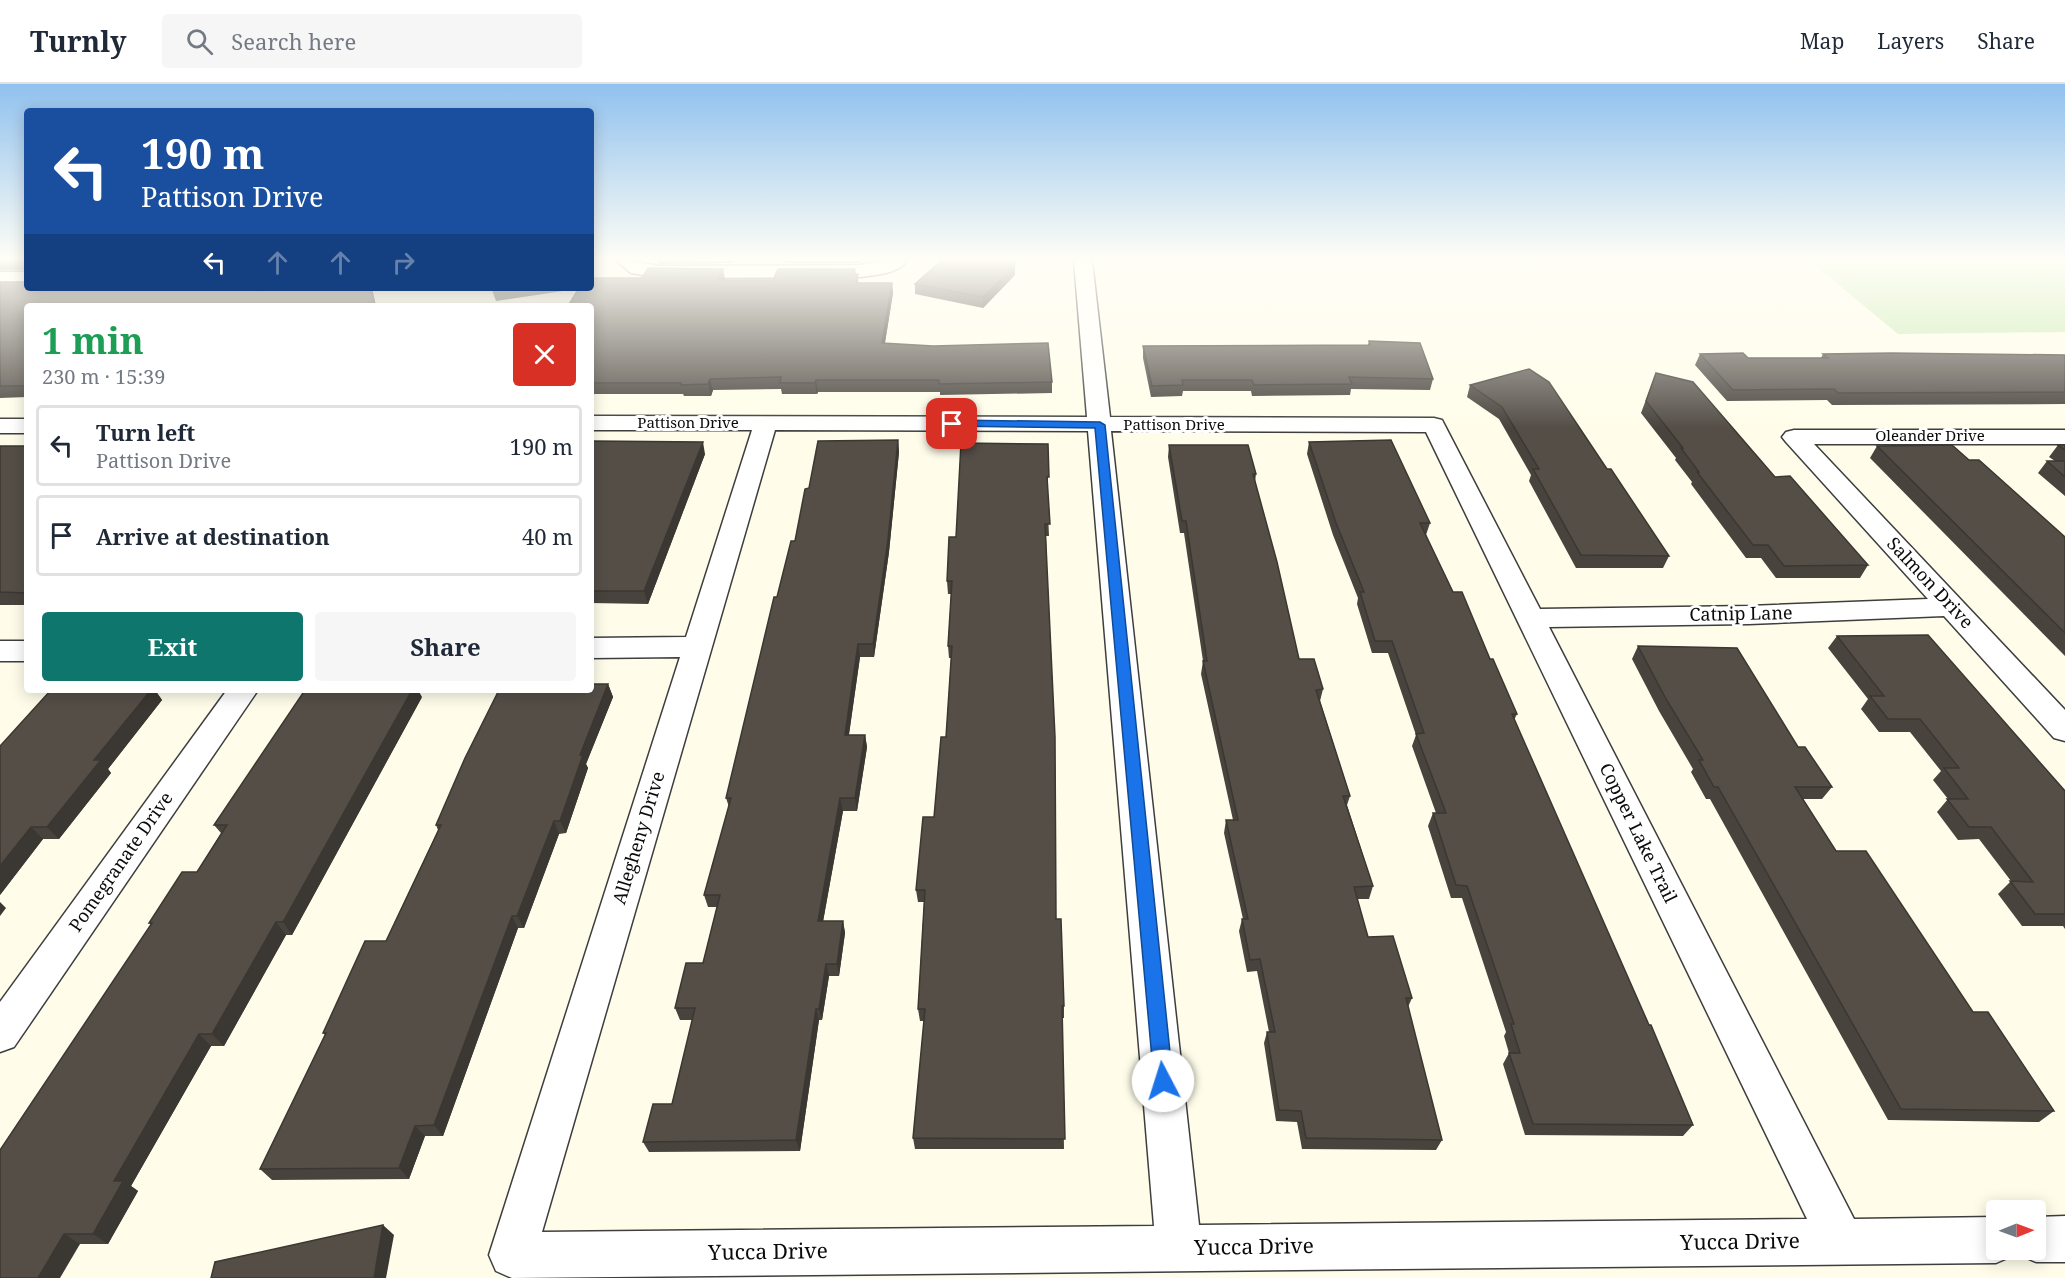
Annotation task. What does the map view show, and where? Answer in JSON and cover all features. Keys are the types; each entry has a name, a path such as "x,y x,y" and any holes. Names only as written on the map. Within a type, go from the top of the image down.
{"street":[{"path":"1089,317 1179,1248"},
{"name":"Pattison Drive","path":"594,423 1434,425"},
{"name":"Allegheny Drive","path":"512,1254 766,423"},
{"name":"Copper Lake Trail","path":"1434,425 1841,1241"},
{"path":"0,426 24,426"},
{"name":"Oleander Drive","path":"1794,437 2065,436"},
{"name":"Salmon Drive","path":"1794,437 2065,730"},
{"name":"Catnip Lane","path":"1531,618 1749,615 1952,607"},
{"path":"594,648 697,648"},
{"path":"0,651 24,651"},
{"name":"Pomegranate Drive","path":"0,1034 241,693"},
{"path":"2046,1239 2065,1239"},
{"name":"Yucca Drive","path":"512,1254 1986,1240"}],"green space":[{"path":"1877,317 2065,317 2065,332 1898,334"}],"building":[{"path":"0,317 24,317 24,386 0,386"},
{"path":"594,317 886,317 882,343 933,346 1048,343 1052,382 939,384 939,380 816,380 815,383 780,383 781,377 710,379 708,384 681,385 681,383 594,383"},
{"path":"1369,341 1420,343 1433,379 1349,377 1352,384 1254,385 1252,380 1182,380 1183,385 1152,386 1143,346 1370,345"},
{"path":"1743,353 1748,358 1828,358 1823,354 1891,353 2065,355 2065,392 1838,393 1834,389 1733,390 1700,354"},
{"path":"1529,369 1549,382 1669,556 1581,555 1533,469 1539,469 1502,407 1470,385"},
{"path":"1656,373 1693,382 1775,477 1790,476 1868,565 1784,566 1768,545 1753,545 1646,401"},
{"path":"898,440 888,540 873,644 858,644 845,735 865,735 855,798 840,798 818,921 843,921 837,964 826,964 819,1009 816,1009 796,1140 643,1142 653,1104 672,1104 695,1008 675,1008 686,963 703,963 720,895 704,895 731,798 726,798 774,597 777,597 791,541 795,541 805,489 809,488 818,441"},
{"path":"1391,440 1430,523 1420,523 1453,592 1462,592 1490,659 1493,659 1517,714 1512,714 1649,1025 1651,1025 1693,1125 1533,1124 1509,1053 1520,1053 1511,1024 1514,1024 1467,886 1456,885 1433,813 1446,813 1416,734 1424,733 1392,641 1375,641 1360,592 1364,592 1336,523 1309,442"},
{"path":"594,441 703,442 644,591 594,591"},
{"path":"961,443 1048,444 1049,477 1047,477 1050,524 1045,524 1055,737 1056,919 1061,919 1064,1006 1062,1006 1065,1139 913,1138 925,1009 918,1009 925,890 916,890 923,817 934,817 941,737 946,737 952,646 948,646 952,581 947,581 949,537 956,537"},
{"path":"1169,445 1248,445 1256,474 1253,474 1277,562 1299,659 1314,659 1323,689 1316,690 1350,796 1343,796 1373,886 1354,887 1368,937 1393,936 1412,998 1406,998 1442,1140 1306,1138 1301,1111 1279,1110 1267,1032 1275,1032 1260,959 1250,960 1242,919 1248,919 1226,820 1238,820 1203,661 1207,661 1186,521 1182,521"},
{"path":"1952,445 1969,460 1979,460 2065,537 2065,633 1877,446"},
{"path":"0,446 24,446 24,593 0,592"},
{"path":"2047,461 2065,461 2065,477"},
{"path":"1928,635 2065,791 2065,914 2035,914 2010,881 2033,882 1991,827 1969,827 1947,799 1968,799 1944,768 1959,768 1920,719 1888,719 1870,696 1884,696 1837,636"},
{"path":"1638,646 1737,648 1798,747 1805,747 1832,787 1795,787 1836,851 1866,851 1973,1012 1988,1012 2054,1111 1901,1109 1718,787 1714,787 1699,760 1703,760 1666,699"},
{"path":"594,684 608,684 580,755 583,755 560,821 554,821 517,916 512,916 434,1125 415,1126 399,1168 260,1169 326,1033 323,1033 365,941 386,941 441,825 436,825 465,758 498,693 594,693"},
{"path":"48,693 149,693 94,760 101,760 47,827 31,827 0,866 0,746"},
{"path":"303,693 410,693 283,922 276,922 212,1034 199,1034 114,1181 123,1181 93,1234 64,1234 38,1278 0,1278 0,1150 152,923 149,923 182,872 197,872 227,825 214,825"},
{"path":"383,1225 374,1278 211,1278 215,1262"}],"route":[{"path":"952,424 1100,425 1163,1081"}]}
